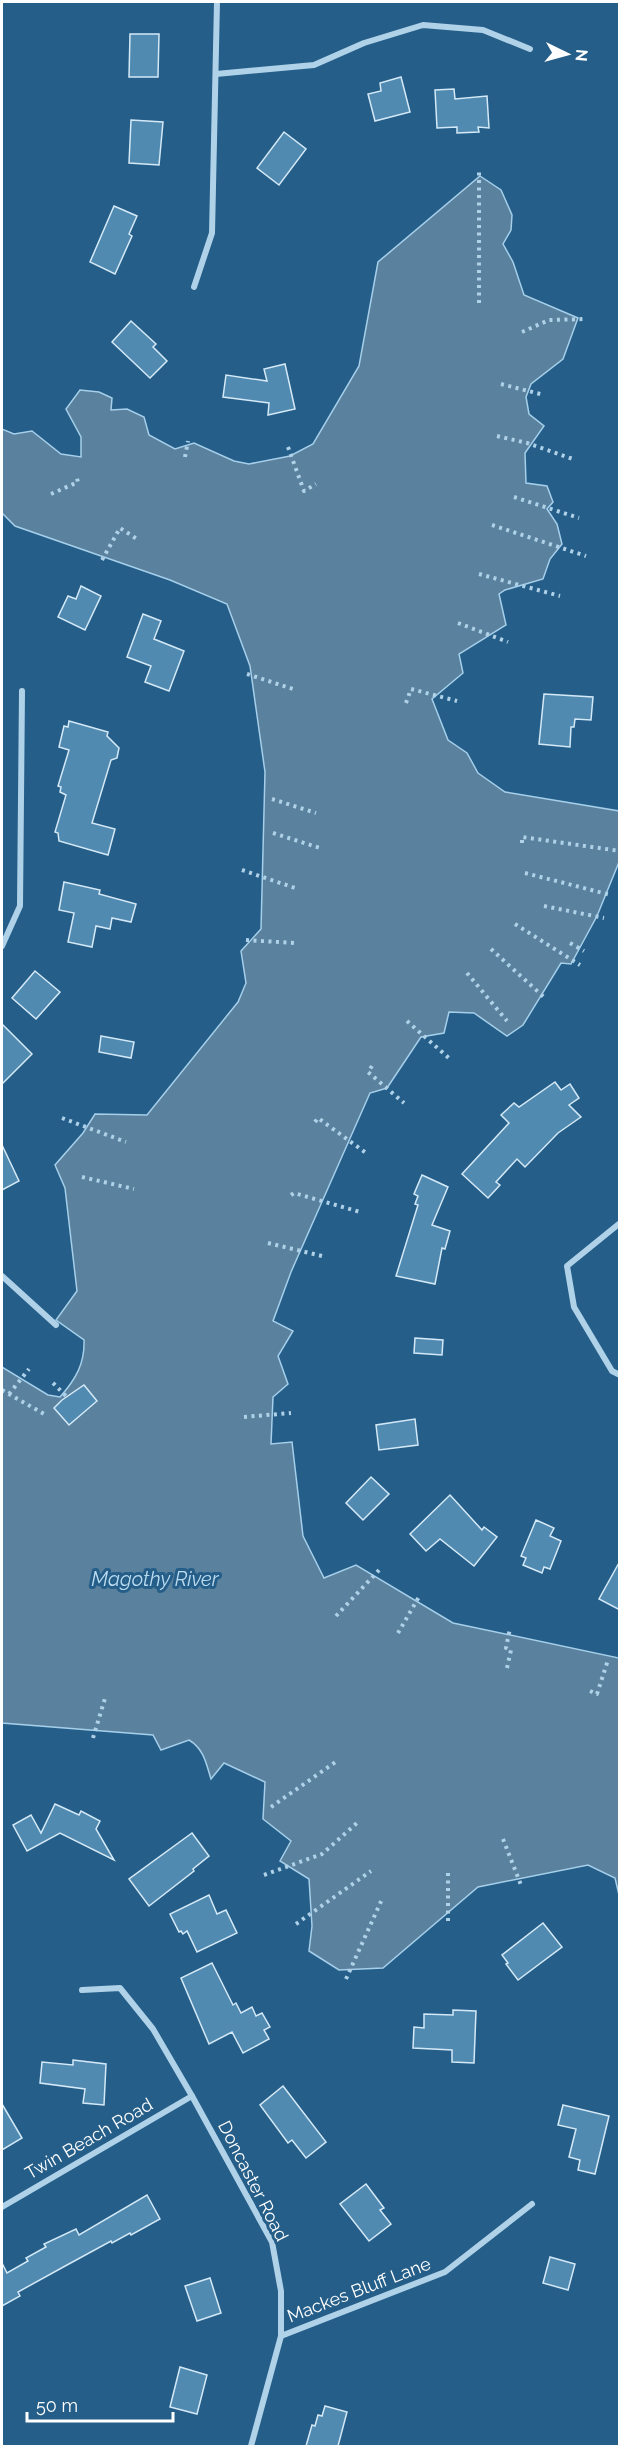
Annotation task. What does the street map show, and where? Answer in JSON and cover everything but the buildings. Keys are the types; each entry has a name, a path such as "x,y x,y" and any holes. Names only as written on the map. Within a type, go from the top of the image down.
{"street":[{"path":"194,287 213,234 217,2"},
{"path":"216,74 314,65 364,43 423,25 483,30 530,49"},
{"path":"2,946 20,906 22,691"},
{"path":"620,1223 567,1266 574,1307 612,1371 620,1375"},
{"path":"2,1276 56,1325"},
{"name":"Doncaster Road","path":"82,1990 120,1988 153,2030 272,2242 281,2291 281,2336 251,2446"},
{"name":"Twin Beach Road","path":"2,2207 192,2096"},
{"name":"Mackes Bluff Lane","path":"281,2336 445,2272 532,2204"}],"path":[{"path":"479,168 479,303"},
{"path":"522,332 549,321 586,319"},
{"path":"501,384 544,395"},
{"path":"497,436 527,443 573,459"},
{"path":"185,457 188,441"},
{"path":"288,447 304,491 316,484"},
{"path":"51,494 78,482 76,475"},
{"path":"514,497 579,518"},
{"path":"492,525 586,556"},
{"path":"102,560 120,528 137,539"},
{"path":"479,574 560,596"},
{"path":"458,623 508,642"},
{"path":"247,674 296,690"},
{"path":"406,703 411,689 457,701"},
{"path":"272,799 316,813"},
{"path":"273,833 322,849"},
{"path":"522,843 522,837 620,851"},
{"path":"242,870 295,888"},
{"path":"525,873 611,895"},
{"path":"544,906 604,918"},
{"path":"515,924 580,965"},
{"path":"246,940 294,943"},
{"path":"570,943 584,951"},
{"path":"491,949 546,999"},
{"path":"467,973 507,1021"},
{"path":"407,1021 452,1060"},
{"path":"372,1065 368,1072 404,1103"},
{"path":"62,1118 126,1142"},
{"path":"315,1122 318,1118 366,1154"},
{"path":"82,1177 134,1189"},
{"path":"291,1195 294,1193 360,1212"},
{"path":"268,1243 326,1257"},
{"path":"9,1394 29,1370"},
{"path":"53,1383 67,1397"},
{"path":"2,1390 44,1414"},
{"path":"244,1418 291,1413"},
{"path":"336,1617 381,1568"},
{"path":"398,1633 420,1595"},
{"path":"507,1668 512,1650 506,1648 510,1628"},
{"path":"590,1691 597,1694 608,1660"},
{"path":"93,1738 106,1695"},
{"path":"271,1807 337,1761"},
{"path":"264,1875 322,1854 357,1823"},
{"path":"503,1839 521,1885"},
{"path":"296,1924 371,1871"},
{"path":"448,1872 448,1921"},
{"path":"346,1979 382,1897"}],"water":[{"name":"Magothy River","path":"480,176 501,190 512,215 511,230 503,244 513,262 524,295 578,318 563,359 531,384 526,397 529,414 544,426 525,453 526,483 547,486 553,502 547,509 557,524 562,544 550,559 543,579 505,590 499,594 506,625 459,654 463,673 432,699 448,740 467,753 478,773 505,792 619,811 619,862 597,916 571,964 561,963 523,1025 507,1036 474,1013 449,1012 444,1033 421,1037 387,1088 370,1093 291,1272 273,1321 293,1331 278,1356 288,1384 273,1397 271,1444 292,1442 303,1536 324,1578 356,1565 453,1623 619,1658 619,1895 615,1878 588,1865 478,1887 383,1968 339,1970 309,1951 312,1926 309,1879 280,1861 291,1841 263,1819 265,1782 224,1763 211,1779 201,1752 189,1740 161,1750 153,1735 2,1723 2,1367 48,1395 60,1397 71,1384 78,1370 84,1348 84,1340 56,1320 77,1291 65,1188 55,1165 83,1133 95,1114 147,1115 238,1002 246,983 241,951 261,929 265,772 250,666 227,604 170,580 15,526 2,513 2,429 14,434 32,431 61,454 81,457 81,437 66,409 80,390 99,392 112,398 111,410 127,409 144,417 149,435 175,449 194,443 234,461 249,464 290,456 313,444 359,366 378,262"}]}
